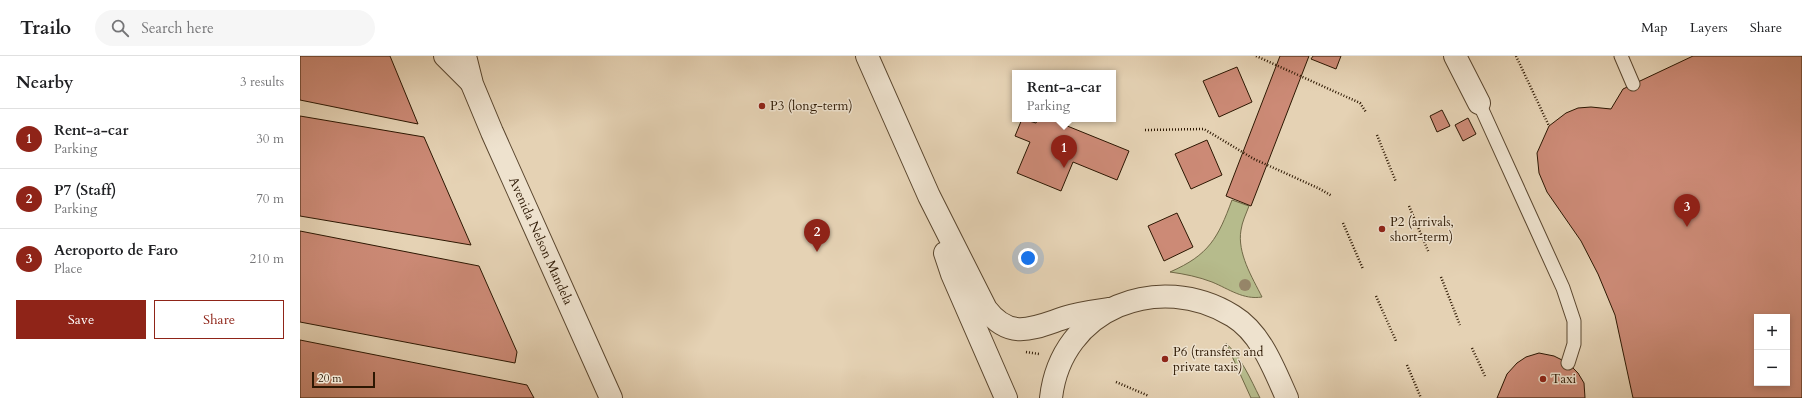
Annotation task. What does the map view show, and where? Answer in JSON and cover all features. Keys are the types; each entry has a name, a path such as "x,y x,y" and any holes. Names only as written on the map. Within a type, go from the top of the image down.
{"street":[{"path":"445,56 472,84"},
{"path":"465,56 472,84"},
{"path":"867,56 929,196 986,310 993,319 1006,327 1020,330 1038,327 1068,317 1109,309"},
{"path":"1455,56 1479,103"},
{"name":"Avenida Nelson Mandela","path":"472,84 611,398"},
{"path":"929,196 952,274 1006,398"},
{"path":"1051,398 1053,382 1060,362 1076,337 1091,322 1109,309 1125,302 1143,298 1178,297 1206,303 1233,316 1247,328 1263,347 1287,398"}],"lane":[{"path":"1621,56 1633,84"},
{"path":"1479,103 1563,288 1574,322 1574,344 1568,363"}],"path":[{"path":"1256,56 1360,102 1366,112"},
{"path":"1516,56 1549,126"},
{"path":"1145,130 1204,129 1254,159 1318,188 1332,196"},
{"path":"1377,135 1396,182"},
{"path":"1409,206 1430,253"},
{"path":"1343,223 1363,269"},
{"path":"1441,277 1460,325"},
{"path":"1376,296 1396,341"},
{"path":"1472,348 1485,376"},
{"path":"1407,365 1421,398"},
{"path":"1116,382 1149,396"}],"green space":[{"path":"1232,200 1249,206 1243,221 1240,239 1241,247 1246,265 1262,297 1249,297 1207,280 1170,272 1194,259 1210,244 1222,225"},
{"path":"1226,343 1241,362 1260,398 1251,398"}],"building":[{"path":"300,56 390,56 418,124 300,100"},
{"path":"1280,56 1309,56 1251,206 1226,196"},
{"path":"1313,56 1341,56 1336,69 1311,59"},
{"path":"1693,56 1802,56 1802,398 1633,398 1615,315 1598,274 1581,241 1547,192 1539,173 1537,153 1549,126 1566,113 1578,108 1591,107 1611,109 1623,89"},
{"path":"1237,67 1252,102 1219,117 1203,81"},
{"path":"1442,110 1450,126 1437,132 1430,116"},
{"path":"300,116 424,137 471,245 300,216"},
{"path":"1468,118 1476,134 1463,141 1455,125"},
{"path":"1021,122 1057,122 1129,151 1117,180 1073,162 1061,191 1017,173 1030,142 1015,136"},
{"path":"1207,140 1222,175 1191,189 1175,154"},
{"path":"1177,213 1193,247 1164,261 1148,226"},
{"path":"300,231 479,266 517,352 515,363 300,322"},
{"path":"300,340 527,385 534,398 300,398"},
{"name":"Taxi","path":"1539,353 1554,356 1568,363 1578,373 1584,383 1585,398 1497,398 1507,374 1517,363 1526,357"}],"place":[{"name":"P3 (long-term)","path":"762,106"},
{"name":"Rent-a-car","path":"1064,168"},
{"name":"Aeroporto de Faro","path":"1687,227"},
{"name":"P2 (arrivals, short-term)","path":"1382,229"},
{"name":"P7 (Staff)","path":"817,252"},
{"name":"P6 (transfers and private taxis)","path":"1165,359"},
{"name":"Taxi","path":"1543,379"}]}
